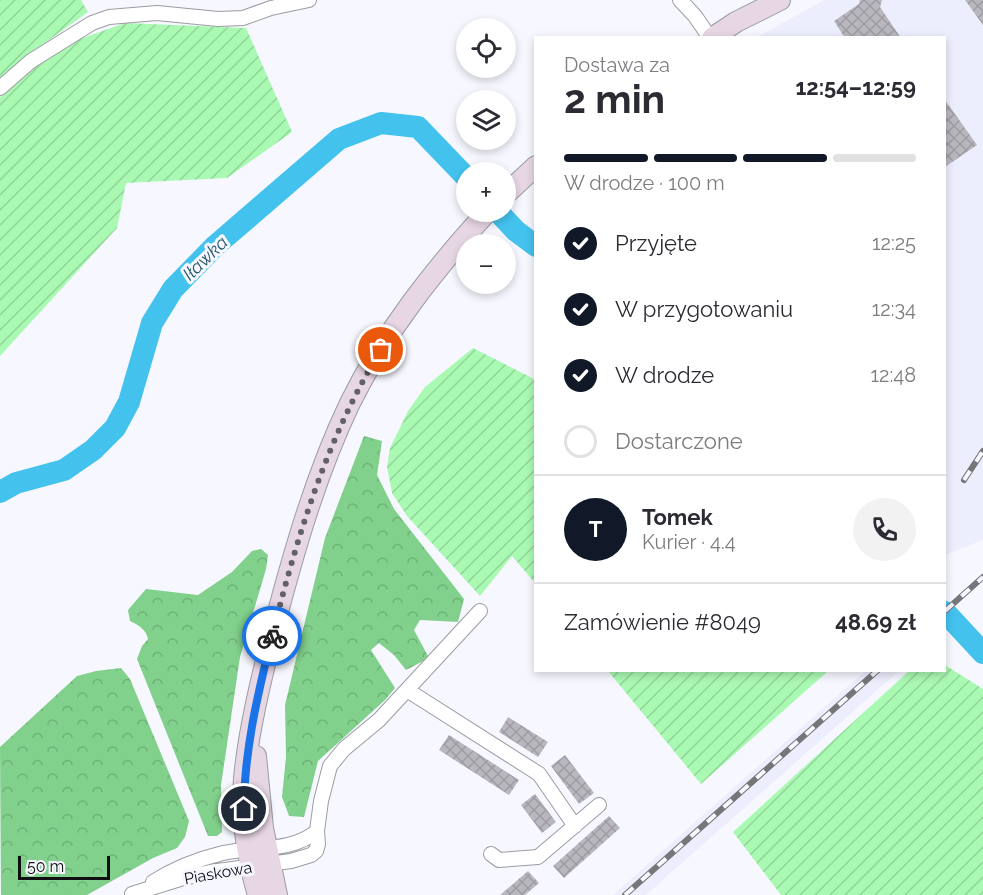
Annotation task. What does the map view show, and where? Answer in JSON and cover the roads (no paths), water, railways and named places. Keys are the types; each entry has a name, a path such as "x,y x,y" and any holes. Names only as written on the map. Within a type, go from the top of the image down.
{"main road":[{"path":"714,36 780,0"},
{"path":"516,185 534,168"},
{"path":"276,895 258,857 244,809 244,778 260,685 307,511 351,403 399,321 451,250 478,222"},
{"path":"258,857 258,895"}],"street":[{"path":"0,88 31,61 92,23 109,17 157,13 218,19 243,18 271,8 309,0"},
{"path":"680,0 710,36"},
{"path":"480,611 407,690 539,774 575,826"},
{"name":"Piaskowa","path":"131,895 174,869 224,853 258,857 311,855 316,851 318,844 317,831 321,801 330,766 344,749 380,720 407,690"},
{"path":"491,854 500,860 538,857 599,805"}],"waterway":[{"name":"Iławka","path":"0,492 16,483 64,470 93,450 115,428 129,402 152,323 173,289 215,246 339,139 381,123 418,127 456,167"},
{"name":"Iławka","path":"507,222 534,244"},
{"name":"Iławka","path":"946,613 983,653"}],"railway":[{"path":"964,480 983,451"},
{"path":"946,610 983,577"},
{"path":"625,895 876,672"}]}
